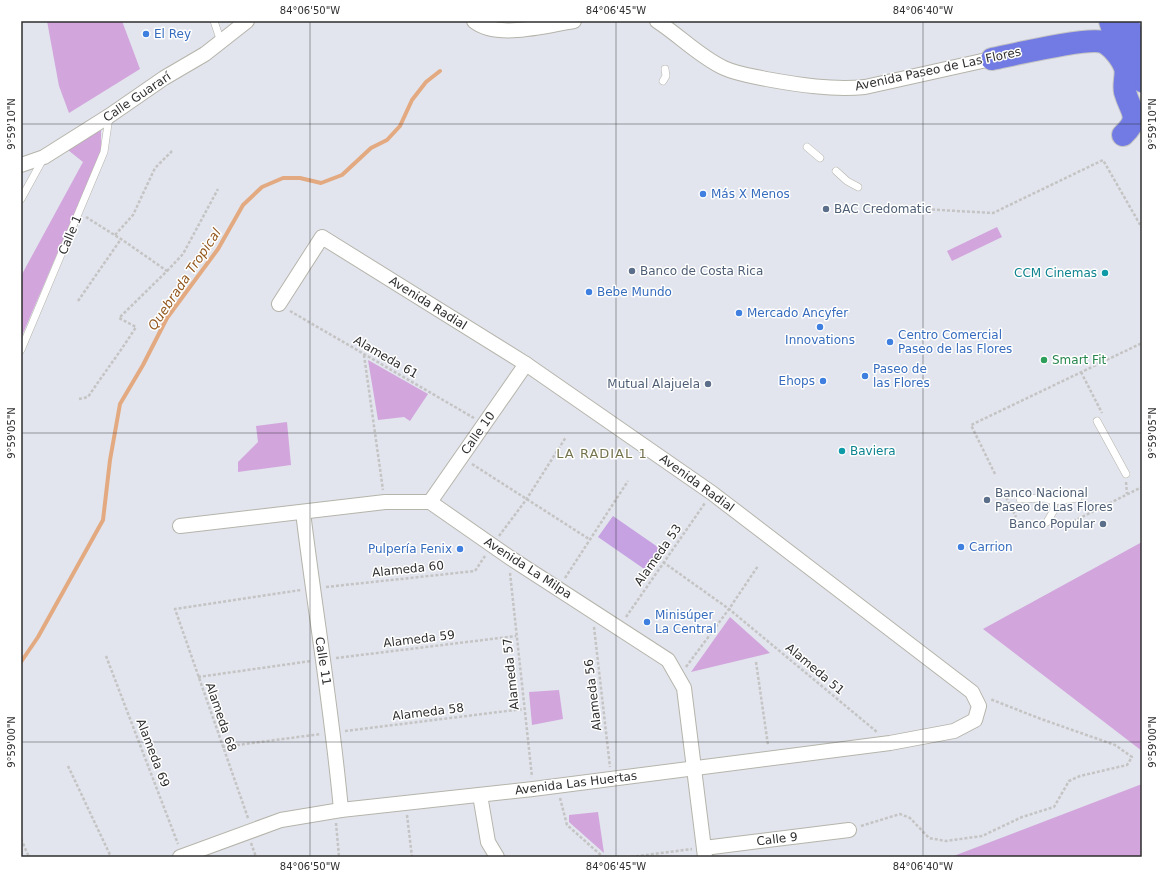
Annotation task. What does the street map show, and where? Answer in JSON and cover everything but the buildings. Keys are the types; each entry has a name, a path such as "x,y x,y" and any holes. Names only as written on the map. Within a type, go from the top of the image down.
{"main road":[{"path":"1124,24 1136,69 1142,106"},
{"path":"992,59 1094,41 1103,42 1111,47 1136,69"},
{"path":"1133,130 1134,120 1124,84 1136,69"}],"street":[{"name":"Calle Guararí","path":"21,165 44,157 109,116 221,42 247,21"},
{"path":"474,21 494,30 516,30 574,21"},
{"name":"Avenida Paseo de Las Flores","path":"657,21 706,57 725,68 744,75 822,88 846,89 865,87 992,59 1124,24"},
{"name":"Avenida Radial","path":"279,304 322,237 526,364 712,493 972,692"},
{"name":"Calle 10","path":"430,502 526,364"},
{"path":"180,526 385,502 430,502"},
{"name":"Avenida La Milpa","path":"430,502 509,556 668,660 679,676 684,688 695,767 704,852"},
{"name":"Calle 11","path":"303,512 312,589 334,733 338,810"},
{"name":"Avenida Las Huertas","path":"181,856 281,820 338,810 612,779 695,767 890,743 954,731 975,720 979,706 972,692"},
{"path":"480,795 488,842 497,857"},
{"name":"Calle 9","path":"704,852 849,830"}],"lane":[{"path":"214,21 221,42"},
{"path":"663,81 666,76 665,69"},
{"name":"Calle 1","path":"21,350 104,152 109,116"},
{"path":"807,147 820,158"},
{"path":"21,199 44,157"},
{"path":"836,171 847,181 858,187"},
{"path":"1097,422 1126,474"},
{"path":"1020,499 1044,498 1053,501 1078,498"},
{"path":"1047,522 1054,510 1053,501"}],"path":[{"path":"115,235 133,215 155,168 172,151"},
{"path":"922,209 993,212 1103,160 1142,228"},
{"path":"79,399 88,397 103,374 120,353 136,327 119,318 183,254 218,189"},
{"path":"79,213 115,235 167,271"},
{"path":"78,301 121,239"},
{"name":"Alameda 61","path":"279,304 484,425"},
{"path":"995,474 971,425 1142,343"},
{"path":"364,354 385,502"},
{"name":"Alameda 60","path":"175,609 312,589 475,570 526,500 566,437"},
{"path":"462,457 526,500 589,539"},
{"path":"559,589 589,539 628,481"},
{"path":"1060,528 1142,487"},
{"name":"Alameda 53","path":"619,628 663,562 712,493"},
{"path":"1004,493 1016,517"},
{"name":"Alameda 57","path":"509,556 516,636 533,789"},
{"name":"Alameda 51","path":"663,562 729,609 890,743"},
{"path":"679,676 729,609 758,566"},
{"name":"Alameda 68","path":"175,609 252,830"},
{"name":"Alameda 56","path":"592,610 612,779"},
{"name":"Alameda 59","path":"198,677 323,659 516,636"},
{"name":"Alameda 69","path":"106,656 181,856"},
{"path":"756,662 770,758"},
{"path":"849,830 881,818 900,814 910,818 929,838 946,841 982,836 1022,817 1054,807 1069,782 1080,776 1127,765 1132,757 1115,745 1041,719 972,692"},
{"name":"Alameda 58","path":"222,747 524,709"},
{"path":"68,766 111,857"},
{"path":"557,786 567,825 603,857"},
{"path":"406,803 412,857"},
{"path":"338,810 339,857"},
{"path":"21,839 29,857"},
{"path":"630,857 704,852"}],"shaded area":[{"path":"47,21 122,21 140,69 69,113 59,86"},
{"path":"101,128 101,151 21,338 21,276 83,162 68,150"},
{"path":"997,227 1002,237 952,261 947,251"},
{"path":"368,360 428,394 410,421 404,417 378,420"},
{"path":"287,422 291,465 238,472 238,462 258,442 256,426"},
{"path":"613,516 665,552 650,573 598,537"},
{"path":"1142,542 1142,751 983,629"},
{"path":"730,617 770,653 691,672"},
{"path":"559,690 563,719 532,725 529,692"},
{"path":"1142,784 1142,857 951,857"},
{"path":"598,812 604,853 569,822 569,815"}],"waterway":[{"name":"Quebrada Tropical","path":"21,662 38,637 103,520 110,460 120,404 143,365 167,318 218,249 243,205 262,187 283,178 300,178 321,183 342,175 371,148 387,140 400,126 412,100 426,82 440,71"}],"place":[{"name":"El Rey","path":"146,34"},
{"name":"Más X Menos","path":"703,194"},
{"name":"BAC Credomatic","path":"826,209"},
{"name":"Banco de Costa Rica","path":"632,271"},
{"name":"CCM Cinemas","path":"1105,273"},
{"name":"Bebe Mundo","path":"589,292"},
{"name":"Mercado Ancyfer","path":"739,313"},
{"name":"Innovations","path":"820,327"},
{"name":"Centro Comercial Paseo de las Flores","path":"890,342"},
{"name":"Smart Fit","path":"1044,360"},
{"name":"Paseo de las Flores","path":"865,376"},
{"name":"Ehops","path":"823,381"},
{"name":"Mutual Alajuela","path":"708,384"},
{"name":"Baviera","path":"842,451"},
{"name":"Banco Nacional Paseo de Las Flores","path":"987,500"},
{"name":"Banco Popular","path":"1103,524"},
{"name":"Carrion","path":"961,547"},
{"name":"Pulpería Fenix","path":"460,549"},
{"name":"Minisúper La Central","path":"647,622"}],"district":[{"name":"LA RADIAL 1","path":"602,453"}]}
